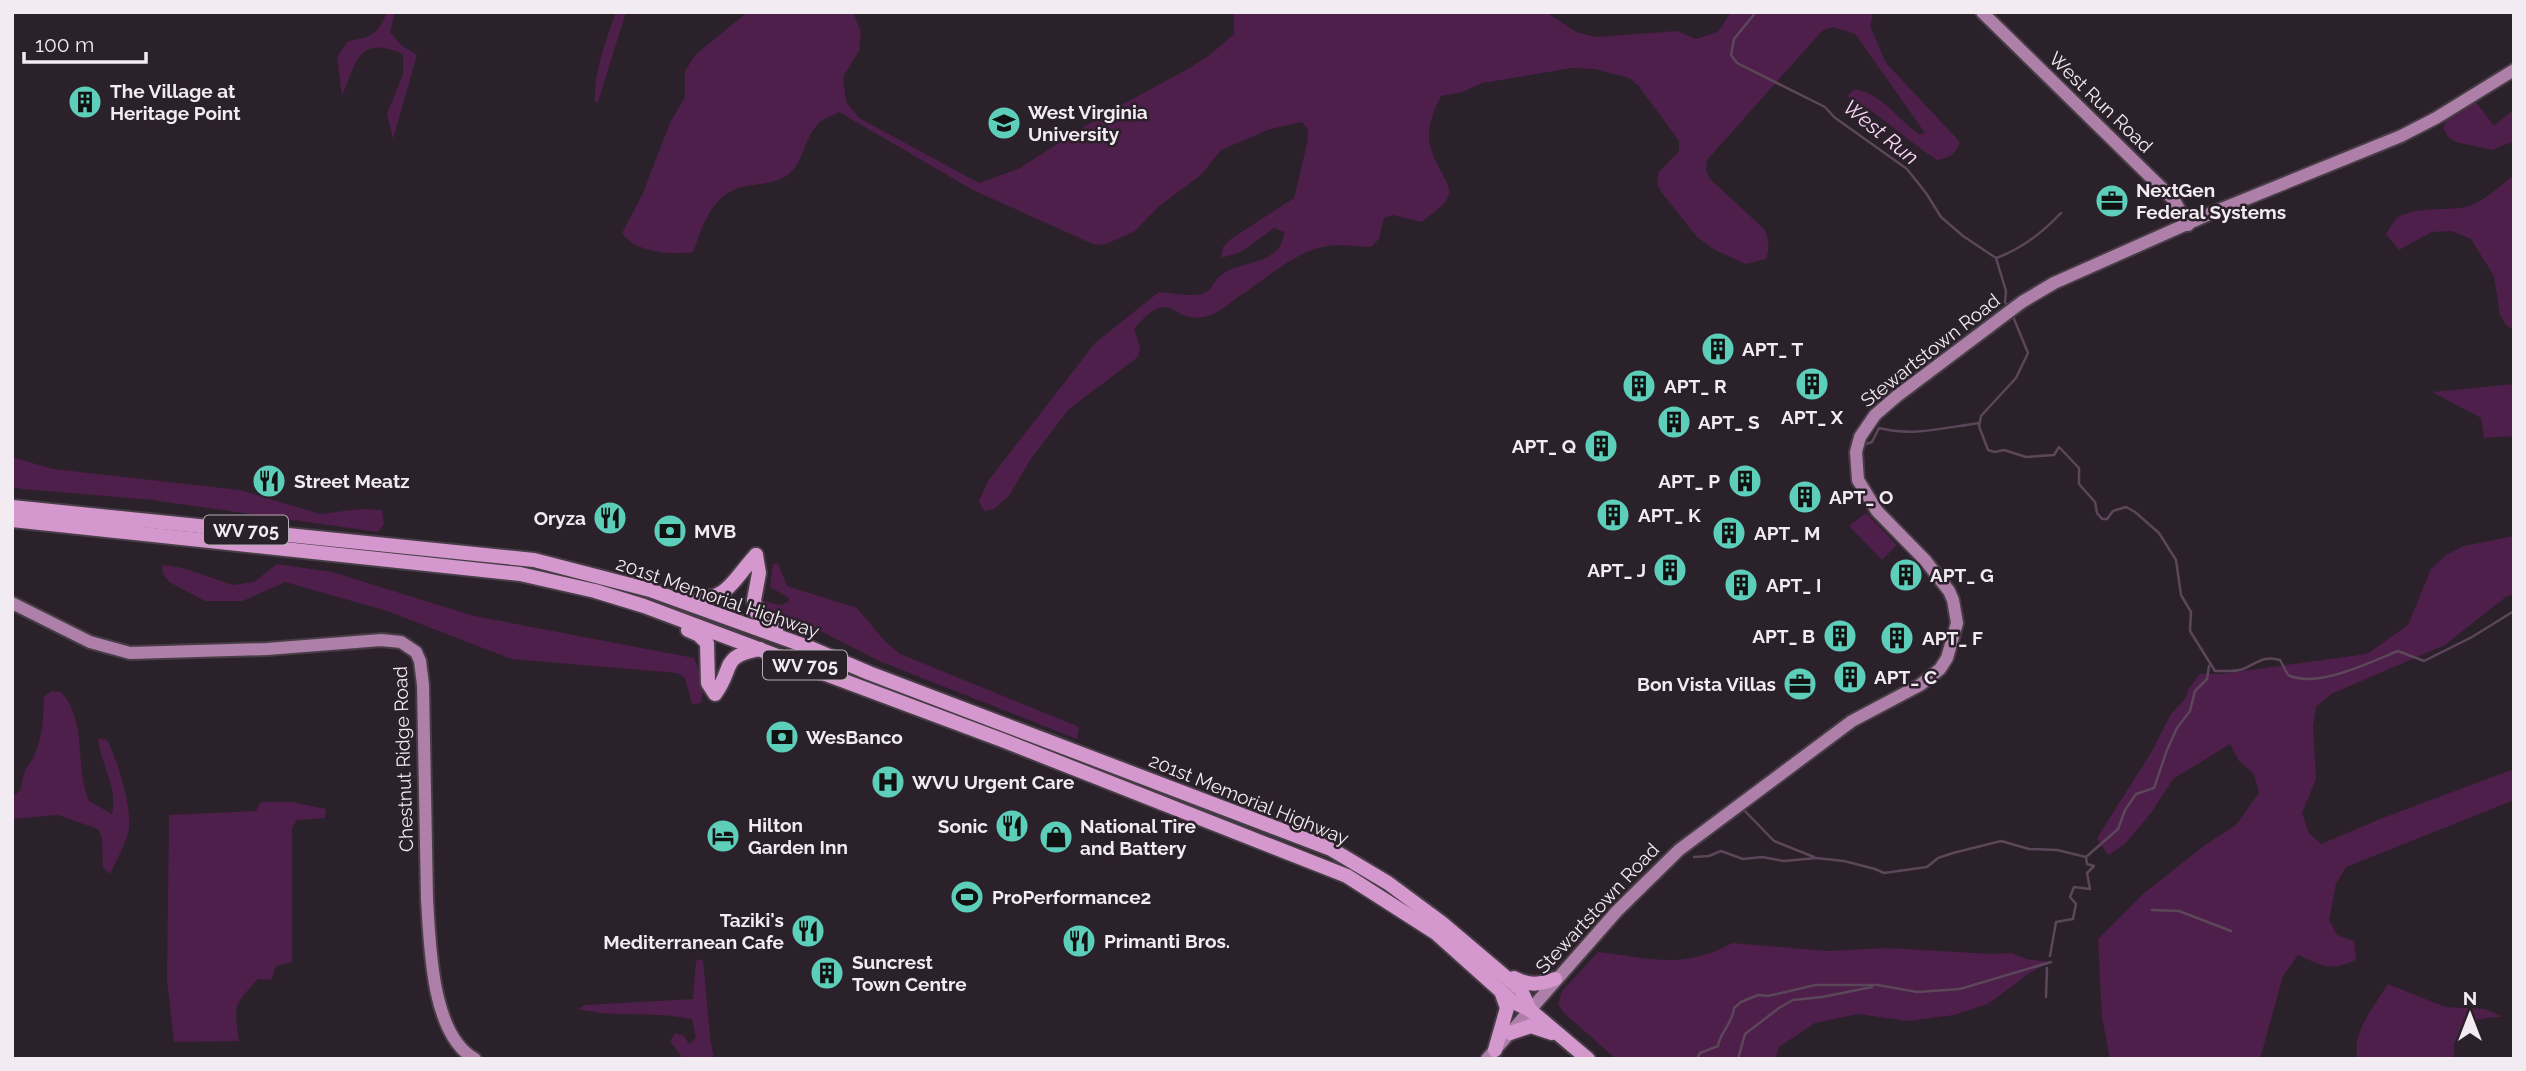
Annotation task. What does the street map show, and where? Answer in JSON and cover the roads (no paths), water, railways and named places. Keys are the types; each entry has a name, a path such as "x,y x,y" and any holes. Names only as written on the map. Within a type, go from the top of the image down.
{"main road":[{"name":"201st Memorial Highway","path":"12,507 534,560 650,590 808,647 869,673 1331,849 1421,906 1497,977"},
{"name":"201st Memorial Highway","path":"12,520 520,574 617,598 1002,740 1346,876 1420,922 1497,977 1521,990 1530,1010 1588,1059"},
{"path":"681,600 718,597 756,555 759,573 754,600 756,611 763,622 808,647"},
{"path":"617,598 638,611 699,635 707,643 708,683 715,694 725,681 728,664 733,658 761,649"},
{"path":"1497,977 1527,985 1539,985 1555,979"},
{"path":"1491,1055 1507,1008 1497,977"},
{"path":"1510,1033 1531,1026 1544,1029 1566,1041"}],"street":[{"name":"West Run Road","path":"1982,12 2174,200 2188,225"},
{"name":"Stewartstown Road","path":"1491,1055 1555,979 1625,903 1679,850 1852,721 1920,685 1940,669 1947,658 1956,633 1953,600 1940,578 1867,498 1858,481 1856,452 1862,432 1882,408 2022,302 2068,276 2401,136 2436,118 2514,69"},
{"name":"Chestnut Ridge Road","path":"12,603 90,642 130,653 267,649 381,640 410,646 420,661 423,685 428,910 439,1003 452,1037 462,1051 475,1059"}],"waterway":[{"name":"West Run","path":"1756,12 1734,39 1731,55 1737,63 1825,107 1834,117 1907,169 1941,217 1996,258 2006,291 2005,302 2009,308"},
{"name":"West Run","path":"1996,258 2031,240 2061,213"},
{"name":"West Run","path":"2012,314 2028,353 2016,378 1981,416 1979,426 1988,450 2004,450 2026,457 2054,455 2059,447 2079,468 2079,484 2095,502 2097,513 2102,519 2107,519 2113,511 2126,507 2159,533 2176,560 2181,595 2191,612 2190,631 2215,671 2240,670 2269,658 2280,660 2288,675 2313,679 2359,667 2398,651 2424,661 2472,637 2514,611"},
{"path":"1863,445 1872,442 1879,428 1904,432 1980,423"},
{"path":"2050,956 2056,922 2073,919 2076,904 2070,897 2074,887 2090,889 2087,873 2094,866 2087,864 2086,857 2118,829 2125,810 2136,794 2154,788 2167,750 2177,728 2190,711 2195,691 2207,679 2209,666"},
{"path":"1743,809 1774,841 1814,857"},
{"path":"1694,857 1709,856 1721,851 1743,859 1762,857 1784,861 1816,858 1844,861 1884,873 1927,867 1938,858 2001,841 2029,849 2057,850 2086,857"},
{"path":"2152,910 2179,911 2231,931"},
{"path":"1697,1059 1700,1053 1718,1046 1734,1008 1758,995 1768,996 1815,985 1878,985 1917,992 1960,989 2051,962"},
{"path":"2046,997 2047,968"},
{"path":"1738,1059 1745,1034 1793,1000 1872,987"}],"place":[{"name":"The Village at Heritage Point","path":"85,102"},
{"name":"West Virginia University","path":"1004,123"},
{"name":"NextGen Federal Systems","path":"2112,201"},
{"name":"APT_ T","path":"1718,349"},
{"name":"APT_ X","path":"1812,384"},
{"name":"APT_ R","path":"1639,386"},
{"name":"APT_ S","path":"1674,422"},
{"name":"APT_ Q","path":"1601,446"},
{"name":"Street Meatz","path":"269,481"},
{"name":"APT_ P","path":"1745,481"},
{"name":"APT_ O","path":"1805,497"},
{"name":"APT_ K","path":"1613,515"},
{"name":"Oryza","path":"610,518"},
{"name":"MVB","path":"670,531"},
{"name":"APT_ M","path":"1729,533"},
{"name":"APT_ J","path":"1670,570"},
{"name":"APT_ G","path":"1906,575"},
{"name":"APT_ I","path":"1741,585"},
{"name":"APT_ B","path":"1840,636"},
{"name":"APT_ F","path":"1897,638"},
{"name":"APT_ C","path":"1850,677"},
{"name":"Bon Vista Villas","path":"1800,684"},
{"name":"WesBanco","path":"782,737"},
{"name":"WVU Urgent Care","path":"888,782"},
{"name":"Sonic","path":"1012,826"},
{"name":"Hilton Garden Inn","path":"723,836"},
{"name":"National Tire and Battery","path":"1056,837"},
{"name":"ProPerformance2","path":"967,897"},
{"name":"Taziki's Mediterranean Cafe","path":"808,931"},
{"name":"Primanti Bros.","path":"1079,941"},
{"name":"Suncrest Town Centre","path":"827,973"}]}
